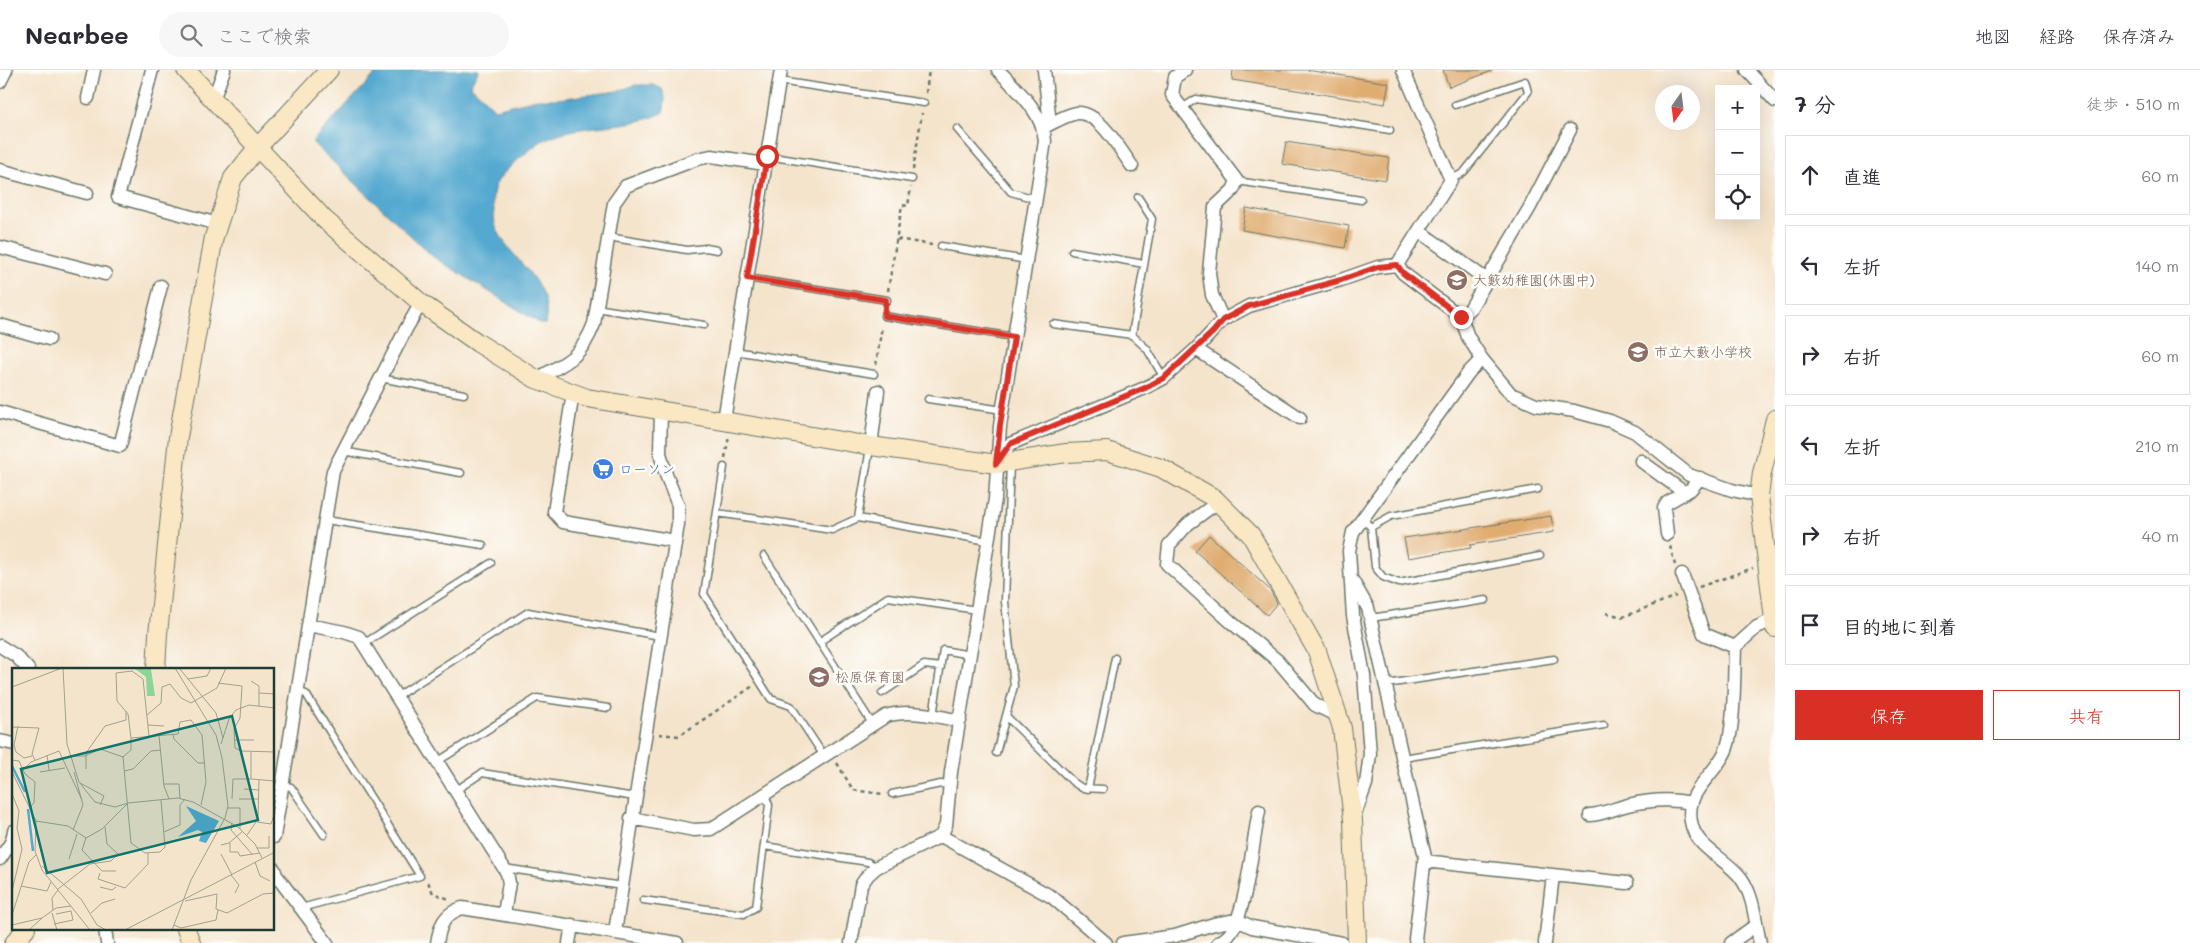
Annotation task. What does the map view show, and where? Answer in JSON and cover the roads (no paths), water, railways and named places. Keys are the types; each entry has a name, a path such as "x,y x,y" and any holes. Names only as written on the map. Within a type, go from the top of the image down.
{"street":[{"path":"0,82 6,70"},
{"path":"88,98 94,70"},
{"path":"152,70 118,197 218,224"},
{"path":"186,70 324,219 421,303 478,343 536,380 587,398 870,446 1003,463 1066,453 1107,451 1161,468 1214,498 1251,535 1317,651 1342,728 1353,820 1357,943"},
{"path":"213,100 224,70"},
{"path":"156,668 178,437 214,237 233,178 257,148 328,70"},
{"path":"998,70 1047,126"},
{"path":"1003,463 1003,410 1047,126 1044,70"},
{"path":"1185,70 1175,77 1172,95 1237,181 1234,190 1214,207 1209,273 1212,295 1223,320"},
{"path":"1397,265 1451,180 1403,70"},
{"path":"1747,70 1775,101"},
{"path":"727,421 735,351 780,76"},
{"path":"1047,126 1064,116 1080,113 1100,121 1132,166"},
{"path":"1461,317 1470,309 1530,207 1570,130"},
{"path":"536,380 562,366 586,342 594,324 614,203 626,186 697,159 711,156 766,160"},
{"path":"0,170 87,193"},
{"path":"1419,231 1487,280"},
{"path":"0,247 105,274"},
{"path":"851,943 861,885 868,875 877,867 941,836 946,825 950,785 995,499 1003,463 1010,444 1145,388 1164,378 1196,349 1223,320 1249,306 1341,280 1378,267 1397,265"},
{"path":"1397,265 1403,273 1461,317 1468,337 1482,359 1511,394 1536,405 1574,411 1610,421 1635,432 1689,475 1732,490 1759,496"},
{"path":"0,412 120,446 161,286"},
{"path":"275,830 333,472 380,378 421,303"},
{"path":"0,325 49,338"},
{"path":"1196,349 1300,418"},
{"path":"1353,820 1366,784 1370,754 1364,675 1353,616 1349,551 1352,532 1366,523 1468,372 1482,359"},
{"path":"870,446 878,391"},
{"path":"573,393 554,512 563,522 675,541"},
{"path":"615,932 675,541 678,505 660,453 661,410"},
{"path":"1760,943 1749,890 1733,868 1701,842 1692,827 1689,809 1693,794 1716,768 1726,749 1731,730 1735,648 1757,626 1774,615 1759,496 1762,473 1775,419"},
{"path":"1641,461 1685,492"},
{"path":"1667,534 1664,508 1667,503 1691,488 1700,478"},
{"path":"1218,502 1188,524 1169,545 1167,564 1230,622 1278,661 1315,705 1338,716"},
{"path":"1682,574 1704,634 1735,648"},
{"path":"1351,578 1368,608 1371,618 1419,826 1424,861 1415,939 1417,943"},
{"path":"308,625 344,632 358,637 363,644 504,868 510,882 504,914"},
{"path":"0,646 16,656 27,668"},
{"path":"631,818 694,830 711,830 886,716 897,713 960,721"},
{"path":"1590,815 1651,801 1674,799 1691,803"},
{"path":"1218,943 1228,936 1237,920 1251,861 1253,836 1259,811"},
{"path":"941,836 1052,897 1106,943"},
{"path":"0,859 12,840"},
{"path":"1424,861 1627,882"},
{"path":"275,872 327,943"},
{"path":"1546,943 1553,875"},
{"path":"437,943 444,919 462,908 677,943"},
{"path":"1123,943 1175,936 1214,924 1237,920 1252,927 1342,943"},
{"path":"569,943 572,925"},
{"path":"1731,943 1756,925"},
{"path":"14,943 25,930"},
{"path":"105,930 107,943"},
{"path":"186,930 191,943"}],"lane":[{"path":"780,76 924,103"},
{"path":"1451,180 1464,172 1528,92 1525,81 1455,105"},
{"path":"1182,108 1196,99 1390,130"},
{"path":"956,129 1011,192 1036,198"},
{"path":"766,160 912,179"},
{"path":"1237,181 1361,200"},
{"path":"1132,335 1152,219 1138,197"},
{"path":"608,237 687,250 706,248 717,250"},
{"path":"941,246 1026,260"},
{"path":"1072,251 1144,264"},
{"path":"747,278 886,300"},
{"path":"596,308 704,325"},
{"path":"884,316 1014,337"},
{"path":"1053,324 1132,335 1147,349 1164,378"},
{"path":"735,351 874,374"},
{"path":"380,378 464,394"},
{"path":"928,399 1003,410"},
{"path":"858,518 870,446"},
{"path":"343,451 461,473"},
{"path":"996,754 1014,686 1005,602 1003,463"},
{"path":"724,467 704,594 771,698 791,706 827,754"},
{"path":"1538,489 1391,516 1366,523 1375,567 1384,578 1399,583 1540,556"},
{"path":"716,513 832,530 858,518 988,541"},
{"path":"326,520 483,545"},
{"path":"764,556 873,725"},
{"path":"363,644 491,563"},
{"path":"819,642 888,597 977,610"},
{"path":"1371,618 1486,600"},
{"path":"396,697 528,612 660,636"},
{"path":"933,717 943,650 970,656"},
{"path":"1088,789 1115,658"},
{"path":"1386,684 1554,659"},
{"path":"882,693 924,665 940,667"},
{"path":"298,691 306,694 420,876 301,908"},
{"path":"437,762 537,698 608,708"},
{"path":"1006,716 1073,782 1082,788 1104,789"},
{"path":"1403,758 1604,725"},
{"path":"455,791 482,773 635,797"},
{"path":"892,794 941,784 950,785"},
{"path":"282,785 291,787 324,835"},
{"path":"643,900 744,914 756,907 770,805 764,795"},
{"path":"764,846 868,862 877,867"},
{"path":"504,868 622,886"}],"water":[{"path":"379,70 479,70 470,85 495,109 537,99 557,99 618,91 635,85 654,85 662,89 665,97 664,112 632,122 577,130 544,140 512,165 496,184 493,200 496,227 503,241 538,285 544,297 546,310 545,324 541,324 432,256 312,142"}],"place":[{"name":"大籔幼稚園(休園中)","path":"1457,280"},
{"name":"市立大藪小学校","path":"1638,352"},
{"name":"ローソン","path":"603,469"},
{"name":"松原保育園","path":"819,677"}]}
